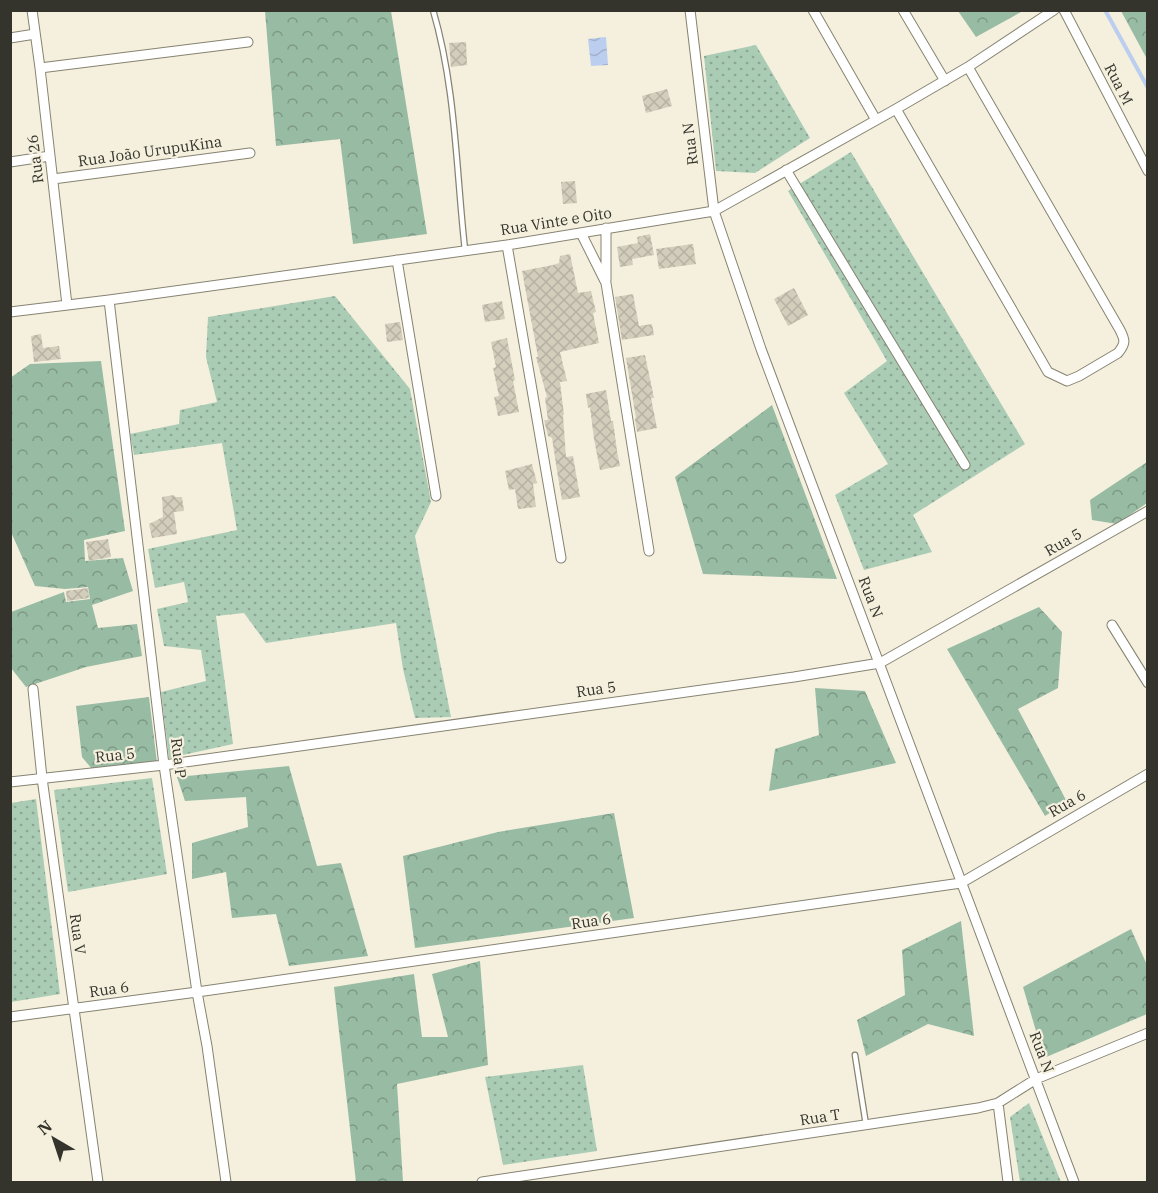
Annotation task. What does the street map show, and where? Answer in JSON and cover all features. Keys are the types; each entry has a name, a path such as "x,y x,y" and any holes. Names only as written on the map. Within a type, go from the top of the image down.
{"street":[{"name":"Rua 26","path":"32,10 67,305"},
{"name":"Rua N","path":"690,10 714,211 761,349 1074,1182"},
{"path":"813,10 876,120"},
{"path":"903,10 945,81"},
{"name":"Rua Vinte e Oito","path":"10,312 507,245 714,211 945,81 1054,10"},
{"name":"Rua M","path":"1064,10 1148,171"},
{"path":"10,38 35,34"},
{"path":"40,68 248,42"},
{"path":"896,109 1048,372 1067,381 1089,370 1118,353 1125,339 968,67"},
{"name":"Rua João UrupuKina","path":"53,179 250,153"},
{"path":"10,162 50,156"},
{"path":"786,170 965,465"},
{"path":"606,228 606,283 649,551"},
{"path":"580,233 606,283"},
{"path":"507,245 561,558"},
{"path":"397,260 436,496"},
{"name":"Rua P","path":"109,300 164,765 226,1182"},
{"name":"Rua 5","path":"10,782 164,765 880,663 1148,511"},
{"path":"1112,625 1148,683"},
{"name":"Rua V","path":"33,689 42,778 98,1182"},
{"name":"Rua 6","path":"10,1017 73,1010 961,883 1148,774"},
{"name":"Rua T","path":"482,1182 541,1178 978,1108 998,1102 1036,1079 1148,1033"},
{"path":"998,1102 1008,1182"}],"lane":[{"path":"434,10 441,36 450,94 465,250"},
{"path":"855,1055 866,1125"}],"green space":[{"path":"265,11 391,11 427,234 353,244 340,139 276,146"},
{"path":"958,11 1023,11 976,37"},
{"path":"1121,11 1147,11 1147,59"},
{"path":"756,45 810,138 755,173 716,171 704,56"},
{"path":"851,152 1025,444 913,515 932,552 864,570 835,495 888,464 844,393 887,361 788,191"},
{"path":"335,296 410,389 431,502 415,536 451,717 415,718 403,669 396,623 266,643 244,613 216,616 233,744 169,758 161,692 206,681 201,650 164,646 157,609 188,602 184,582 155,588 148,549 237,530 222,443 134,455 130,434 179,424 180,410 217,402 206,357 208,317"},
{"path":"101,361 125,531 84,540 85,561 123,558 133,591 92,605 98,628 137,624 142,656 86,667 26,687 11,668 11,612 64,592 66,602 90,599 88,587 65,589 35,586 11,532 10,378 30,364"},
{"path":"772,405 837,579 703,574 675,477"},
{"path":"1147,462 1147,503 1117,524 1092,520 1090,500"},
{"path":"1039,607 1062,632 1058,688 1018,709 1067,802 1045,816 947,649"},
{"path":"815,688 865,691 896,763 769,791 775,749 819,735"},
{"path":"149,697 157,763 92,769 82,757 76,706"},
{"path":"289,766 317,866 341,863 368,956 289,966 276,914 232,918 226,872 192,879 192,843 248,827 246,797 185,801 177,777"},
{"path":"152,778 167,874 68,892 54,790"},
{"path":"36,799 60,994 11,1002 11,803"},
{"path":"614,813 634,918 415,948 403,856 498,832"},
{"path":"961,921 974,1036 928,1024 866,1056 857,1020 905,995 902,950"},
{"path":"1131,929 1147,965 1147,1014 1044,1058 1023,987"},
{"path":"480,961 488,1065 397,1084 403,1182 356,1182 334,987 414,974 422,1037 448,1037 432,974"},
{"path":"583,1065 597,1151 503,1165 485,1077"},
{"path":"1029,1103 1061,1182 1020,1182 1010,1117"}],"water":[{"path":"606,37 608,65 591,66 588,39"}],"building":[{"path":"466,42 467,65 451,67 449,43"},
{"path":"667,89 672,106 646,113 642,96"},
{"path":"575,181 577,203 563,204 561,182"},
{"path":"650,234 654,255 632,259 633,265 620,267 617,247 638,243 637,237"},
{"path":"693,244 696,264 659,269 656,249"},
{"path":"570,254 578,293 591,291 599,343 560,352 567,381 560,382 566,457 573,456 580,497 562,500 552,438 548,436 544,420 548,420 545,398 547,397 536,357 538,357 522,271 559,263 560,256"},
{"path":"794,288 808,315 788,326 774,299"},
{"path":"633,294 639,326 652,324 654,335 622,340 615,297"},
{"path":"502,301 505,319 485,322 482,305"},
{"path":"400,322 403,340 387,342 385,324"},
{"path":"41,334 43,348 59,346 61,359 34,362 31,336"},
{"path":"507,338 519,412 498,416 494,397 499,396 493,368 496,367 491,342"},
{"path":"645,355 654,398 651,398 657,428 637,432 626,358"},
{"path":"606,390 620,466 600,470 586,394"},
{"path":"532,464 537,483 533,484 536,507 518,509 515,489 509,490 505,471"},
{"path":"174,495 182,497 184,511 174,512 177,534 152,538 149,524 163,517 162,497"},
{"path":"108,539 111,557 89,561 86,542"},
{"path":"88,588 89,598 67,601 66,591"}],"waterway":[{"path":"1105,10 1148,88"}]}
